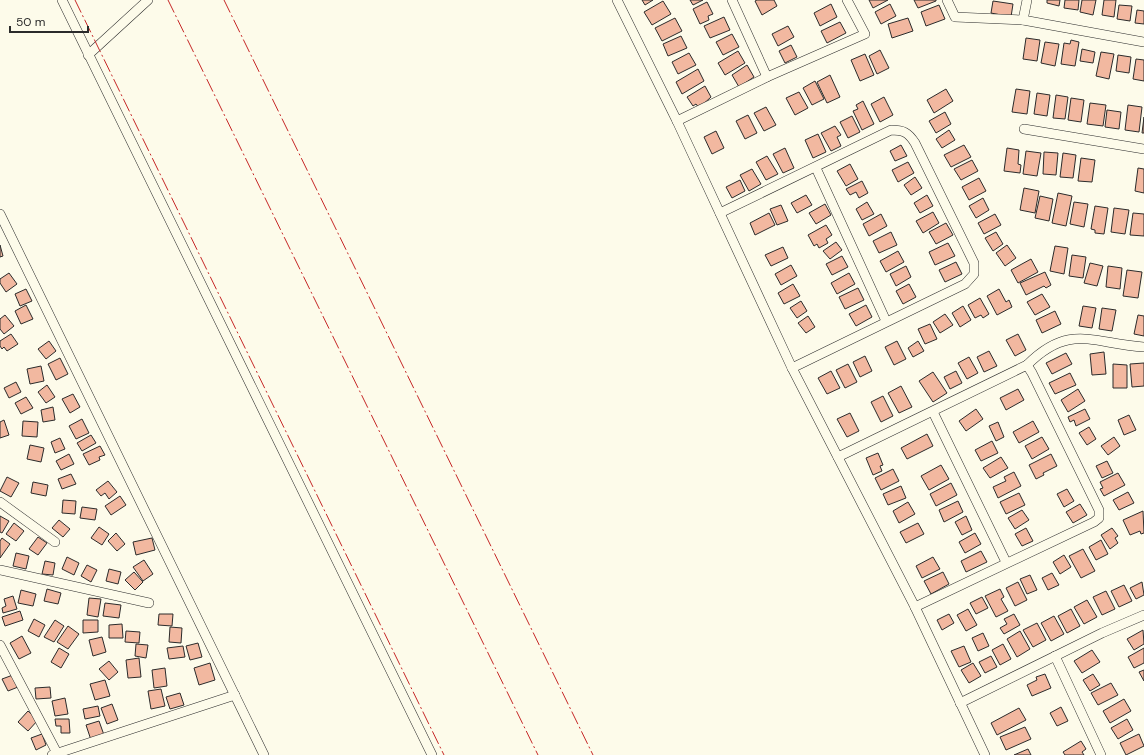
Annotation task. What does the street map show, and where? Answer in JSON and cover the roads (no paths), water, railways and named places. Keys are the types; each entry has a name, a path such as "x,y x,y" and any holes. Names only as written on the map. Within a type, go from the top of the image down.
{"street":[{"path":"62,0 432,755"},
{"path":"88,55 148,0"},
{"path":"617,0 677,121 792,368 915,607 985,755"},
{"path":"732,0 767,77"},
{"path":"677,121 767,77 865,34 847,0"},
{"path":"947,0 955,17 1023,20 1144,42"},
{"path":"1023,20 1027,0"},
{"path":"1024,129 1144,149"},
{"path":"720,213 816,168 891,130 902,130 910,135 915,143 974,263 974,274 965,284 886,321 792,368"},
{"path":"816,168 886,321"},
{"path":"0,214 195,610 264,755"},
{"path":"838,457 1027,365 1038,354 1055,343 1071,338 1144,346"},
{"path":"915,607 1006,562 1094,522 1098,518 1099,510 1027,365"},
{"path":"933,412 1006,562"},
{"path":"0,502 55,542"},
{"path":"0,570 149,603"},
{"path":"960,703 1055,656 1144,615"},
{"path":"0,645 54,754 235,695"},
{"path":"1055,656 1101,755"}]}
